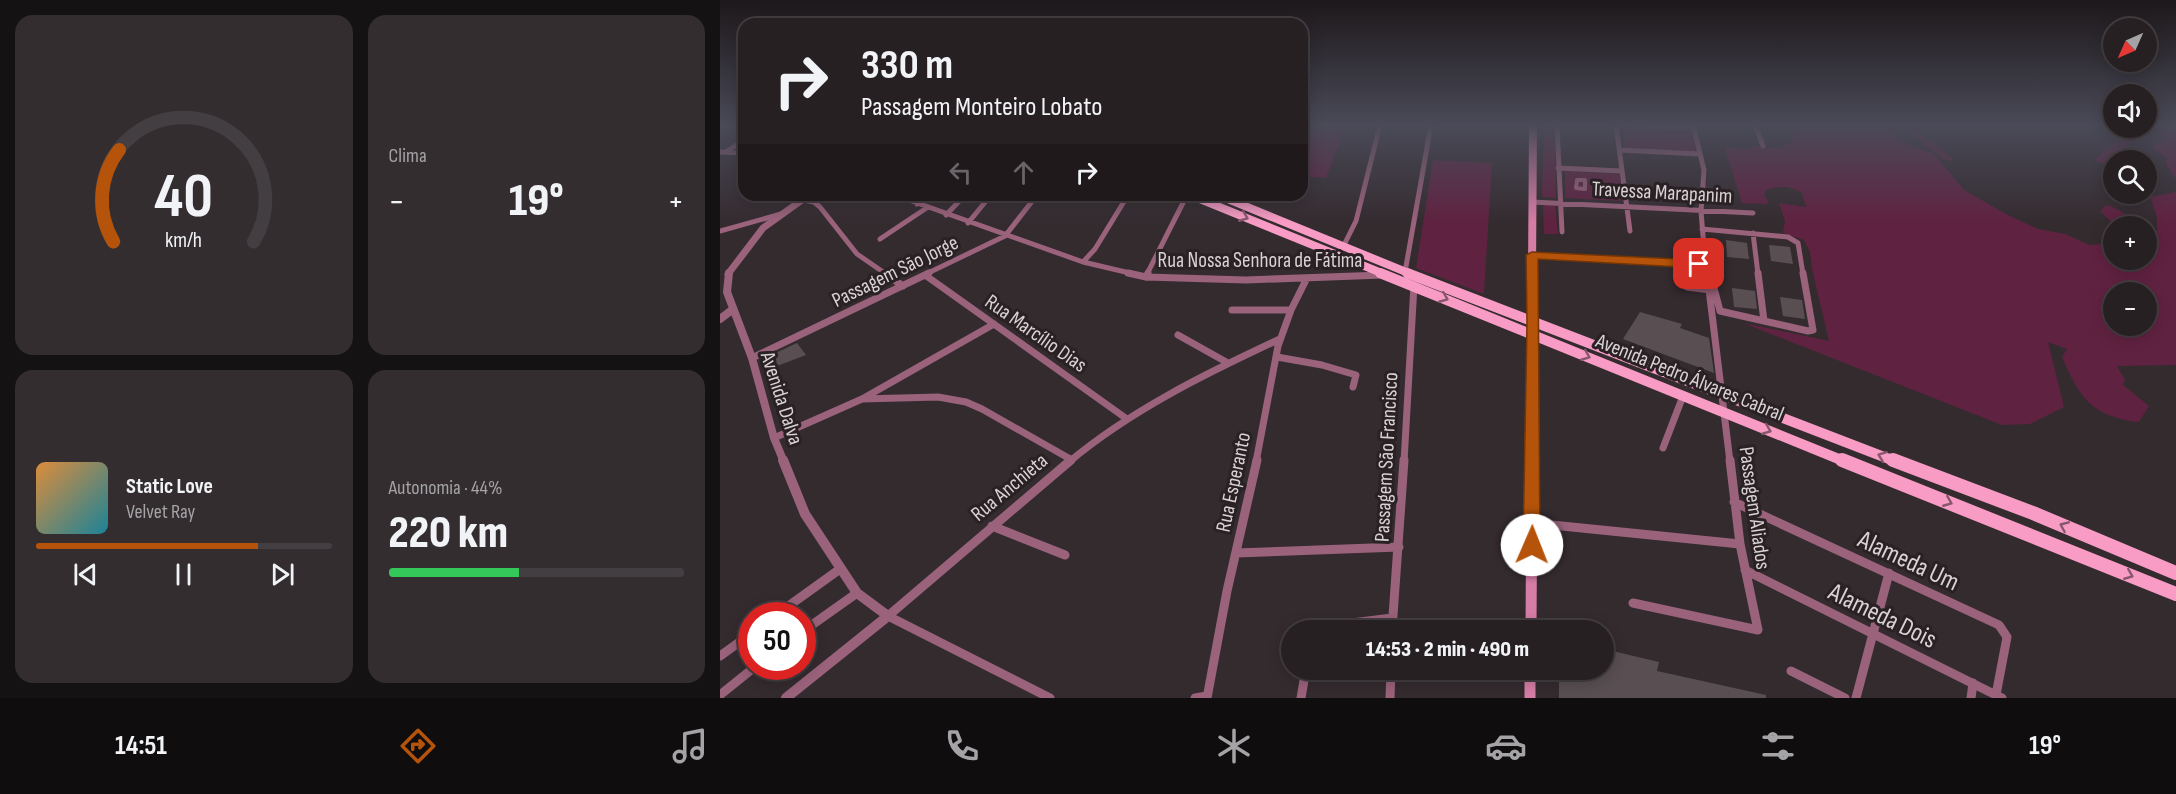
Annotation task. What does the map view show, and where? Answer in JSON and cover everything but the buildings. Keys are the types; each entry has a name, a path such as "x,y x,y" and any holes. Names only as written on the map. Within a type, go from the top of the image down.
{"main road":[{"path":"1531,620 1533,158"},
{"name":"Avenida Pedro Álvares Cabral","path":"1203,201 1386,275 1722,396 2022,508 2176,573"},
{"name":"Avenida Pedro Álvares Cabral","path":"1232,201 1405,272 1683,396 2176,594"},
{"path":"1530,680 1530,698"}],"street":[{"path":"1343,247 1356,221 1372,158"},
{"path":"1405,272 1425,158"},
{"path":"1558,158 1562,232"},
{"path":"1620,158 1630,231"},
{"path":"1701,158 1704,170 1701,211 1702,229 1704,248 1720,311 1808,331 1813,330 1797,241 1788,237 1702,229"},
{"path":"1558,168 1622,171"},
{"name":"Avenida Dalva","path":"800,201 763,228 746,248 728,275 727,292 752,358 774,438 805,514 856,592 888,616"},
{"path":"812,201 820,207 857,254 903,286"},
{"name":"Rua Nossa Senhora de Fátima","path":"910,201 1083,262 1146,277 1246,280 1386,275"},
{"path":"917,204 920,201"},
{"path":"946,215 959,201"},
{"path":"968,223 986,201"},
{"name":"Passagem São Jorge","path":"752,358 1005,236 1031,201"},
{"path":"1083,262 1095,249 1124,201"},
{"path":"1146,277 1185,201"},
{"name":"Travessa Marapanim","path":"1532,201 1753,213"},
{"path":"880,239 928,207"},
{"path":"720,231 784,213"},
{"path":"1753,233 1764,321"},
{"name":"Passagem Aliados","path":"1532,255 1704,265 1710,290 1740,544 1758,630 1691,618 1633,603"},
{"name":"Rua Marcílio Dias","path":"925,275 1127,419"},
{"name":"Rua Esperanto","path":"1207,697 1280,339 1307,278"},
{"name":"Passagem São Francisco","path":"1392,618 1399,547 1414,285"},
{"path":"1687,287 1710,290"},
{"path":"720,319 732,310"},
{"path":"1232,310 1291,310"},
{"path":"774,438 862,399 994,324"},
{"path":"1178,335 1228,363"},
{"name":"Rua Anchieta","path":"786,698 888,616 1072,460 1127,419 1228,363 1280,339"},
{"path":"1276,357 1322,365 1356,375 1353,387"},
{"path":"1663,448 1683,396"},
{"path":"862,399 938,397 966,402 1072,460"},
{"name":"Alameda Um","path":"1734,502 1999,625 2007,637 1999,697"},
{"path":"1532,523 1740,544"},
{"path":"992,526 1065,555"},
{"path":"1236,553 1399,547"},
{"path":"794,602 840,569"},
{"name":"Alameda Dois","path":"1745,570 1999,697"},
{"path":"1856,698 1889,573"},
{"path":"816,622 856,592"},
{"path":"888,616 1050,698"},
{"path":"1376,620 1392,618"},
{"path":"720,656 738,643"},
{"path":"1791,671 1845,698"},
{"path":"720,695 739,680"},
{"path":"1301,698 1304,680"},
{"path":"1390,698 1391,680"},
{"path":"1971,698 1973,683"},
{"path":"1195,698 1207,697"}],"shaded area":[{"path":"1308,158 1334,158 1326,178 1308,176"},
{"path":"1543,158 1555,158 1556,198 1542,197"},
{"path":"1728,158 1937,158 1964,190 2008,215 2038,229 2065,234 2089,245 2103,244 2103,270 2157,270 2157,216 2152,204 2157,204 2157,196 2176,192 2176,365 2117,366 2125,380 2123,385 2149,406 2139,422 2110,415 2089,403 2081,394 2062,357 2067,349 2048,342 2064,407 2030,424 2002,425 1743,323 1829,341 1810,252 1804,240 1783,233 1785,221 1779,203 1806,207 1802,193 1788,187 1766,190 1764,195 1768,201 1767,204 1742,203"},
{"path":"1941,158 1951,158 1953,161"},
{"path":"2103,158 2103,163 2094,160"},
{"path":"2167,158 2176,158 2176,179 2165,163"},
{"path":"1433,160 1492,163 1484,294 1416,268"},
{"path":"1565,171 1620,174 1621,201 1565,198"},
{"path":"1543,203 1555,204 1558,234 1544,234"},
{"path":"2106,205 2128,216 2105,216 2100,211"}],"route":[{"path":"1532,545 1532,333 1534,322 1532,255 1699,264"}]}
